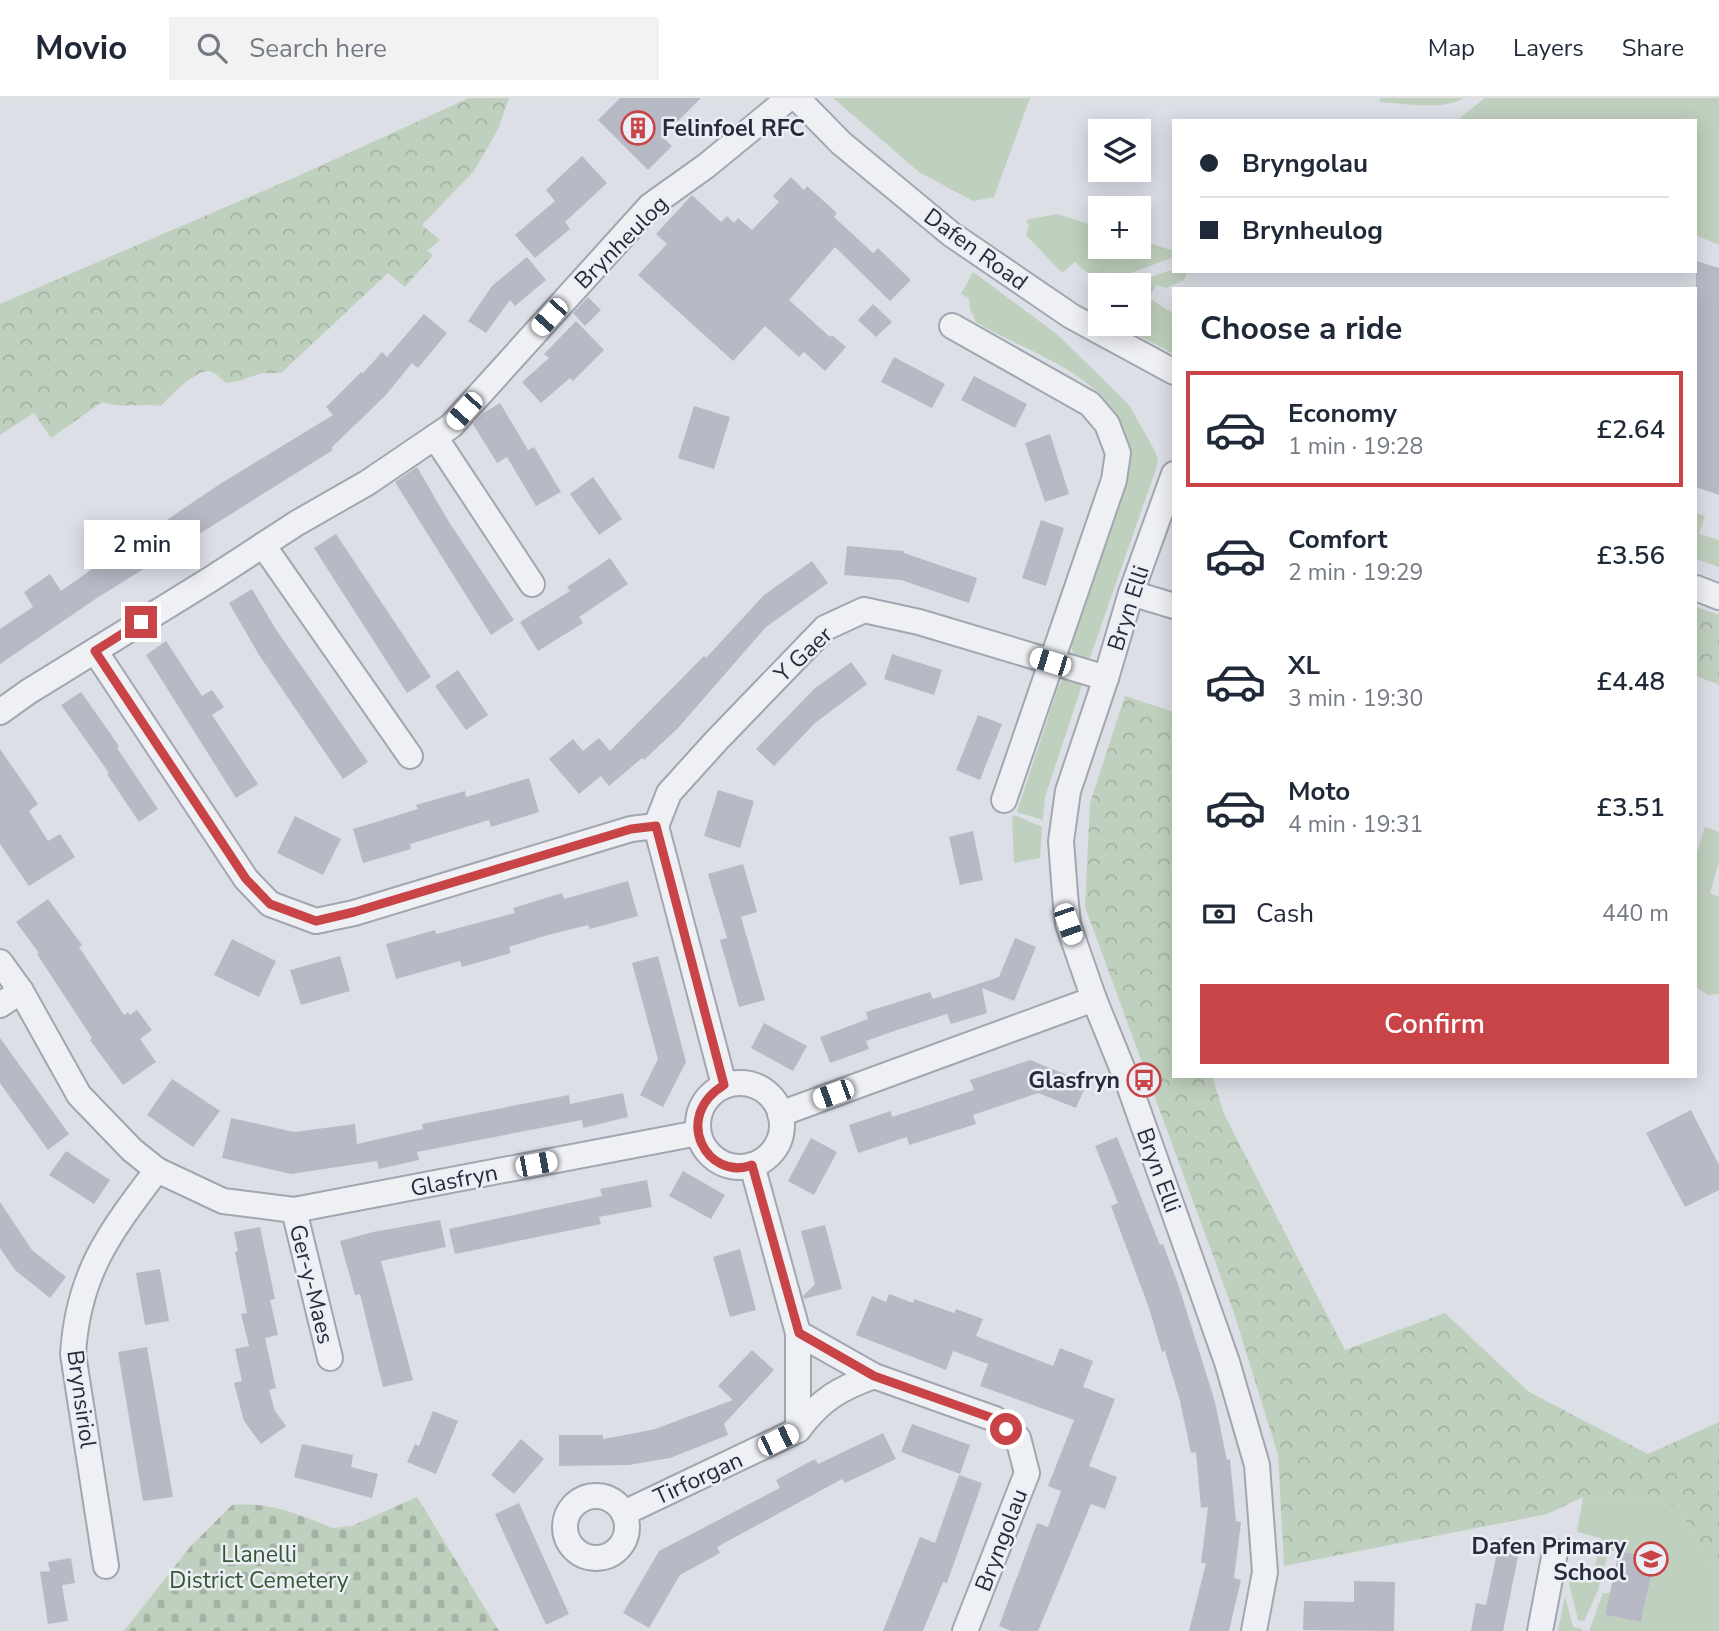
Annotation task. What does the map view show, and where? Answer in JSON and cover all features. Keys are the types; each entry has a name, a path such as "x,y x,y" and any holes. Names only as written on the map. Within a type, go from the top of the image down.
{"street":[{"name":"Brynheulog","path":"0,712 263,545 367,483 451,426 650,206 706,166 789,98"},
{"name":"Dafen Road","path":"797,98 841,143 951,234 1071,316 1172,371"},
{"path":"952,326 1090,404 1107,424 1118,453 1114,480 1004,800"},
{"path":"435,437 531,584"},
{"name":"Bryn Elli","path":"1172,480 1131,593 1068,791 1061,841 1068,924 1094,999 1129,1085 1223,1350 1257,1465 1265,1572 1254,1631"},
{"path":"263,545 410,756"},
{"path":"1697,588 1719,597"},
{"path":"1131,593 1172,605"},
{"name":"Y Gaer","path":"656,826 669,793 725,731 825,628 864,610 919,622 1106,678"},
{"path":"95,651 246,879 270,904 316,921 631,829 656,826 724,1085"},
{"path":"0,962 21,991 79,1094 132,1150 157,1170 223,1201 293,1210"},
{"path":"0,1005 21,991"},
{"path":"780,1114 1094,999"},
{"path":"738,1082 753,1084 766,1091 776,1102 783,1120 782,1135 776,1149 761,1162 732,1167 718,1162 707,1152 698,1133 697,1118 702,1104 724,1085 738,1082"},
{"name":"Glasfryn","path":"293,1210 698,1133"},
{"path":"752,1165 799,1333 798,1430"},
{"name":"Brynsiriol","path":"106,1566 73,1354 75,1321 88,1277 114,1226 157,1170"},
{"name":"Ger-y-Maes","path":"293,1210 330,1358"},
{"name":"Bryngolau","path":"799,1333 874,1376 995,1419 1018,1438 1027,1473 965,1631"},
{"path":"798,1430 814,1409 834,1394 874,1376"},
{"name":"Tirforgan","path":"624,1513 798,1430"},
{"path":"1540,1631 1555,1552"}],"green space":[{"path":"469,98 509,98 498,129 474,171 422,225 440,240 427,251 433,255 405,287 388,273 281,373 262,373 226,383 214,373 206,371 192,377 160,406 102,402 51,438 34,413 0,435 0,304 298,176"},
{"path":"833,98 1030,98 994,197 973,201 919,172"},
{"path":"1381,98 1463,98 1445,104 1422,105 1379,102"},
{"path":"1485,98 1719,98 1719,245 1697,235 1697,119 1461,117"},
{"path":"1057,214 1088,224 1088,259 1151,259 1151,244 1172,250 1172,258 1131,273 1088,273 1075,262 1062,273 1026,235 1029,226 1026,220"},
{"path":"1172,270 1172,273 1187,273 1184,280 1166,288 1156,285 1151,294 1151,277"},
{"path":"973,272 1058,335 1129,405 1158,460 1088,663 1075,655 1071,642 1129,459 1124,435 1113,411 1099,394 1081,379 976,322 970,309 969,298 961,294"},
{"path":"1151,299 1172,313 1172,353 1140,336 1151,336"},
{"path":"1697,513 1705,516 1699,534 1719,540 1719,567 1697,559"},
{"path":"1697,607 1719,615 1719,687 1697,676"},
{"path":"1069,678 1083,682 1045,797 1043,820 1017,812 1058,687 1062,681"},
{"path":"1125,696 1172,711 1172,1078 1213,1078 1224,1114 1345,1350 1445,1313 1529,1392 1648,1454 1719,1422 1719,1585 1678,1506 1633,1499 1583,1497 1547,1514 1284,1566 1278,1455 1233,1310 1085,907 1090,803"},
{"path":"1014,815 1042,827 1040,858 1014,863"},
{"path":"1705,827 1719,832 1719,862 1710,893 1719,897 1719,994 1708,995 1697,988 1697,853"},
{"name":"Llanelli District Cemetery","path":"417,1497 499,1631 124,1631 190,1547 232,1505 272,1507 333,1528 352,1526"},
{"name":"Dafen Primary School","path":"1583,1497 1633,1499 1678,1506 1719,1585 1719,1631 1589,1631 1603,1593 1610,1593 1605,1615 1641,1622 1655,1560 1609,1550 1598,1590 1584,1621 1578,1620 1569,1583 1576,1574 1594,1571 1601,1538 1577,1532"},
{"path":"1565,1596 1573,1627 1582,1631 1558,1631"}],"building":[{"name":"Felinfoel RFC","path":"620,98 701,98 662,137 672,146 648,170 598,120"},
{"path":"582,156 607,183 565,222 570,229 535,258 515,235 555,201 546,190"},
{"path":"791,177 804,190 807,186 837,213 834,217 873,253 878,248 911,280 890,301 835,247 789,300 830,337 832,335 846,347 825,371 804,352 799,357 765,326 733,361 638,275 667,244 656,234 692,195 721,222 727,216 734,223 738,218 752,230 779,202 773,196"},
{"path":"527,257 546,280 515,306 510,300 486,333 468,321 492,286"},
{"path":"1697,261 1719,268 1719,495 1697,487"},
{"path":"588,297 601,310 585,326 573,313"},
{"path":"873,304 892,322 876,337 858,320"},
{"path":"424,314 447,333 418,368 412,363 385,396 331,448 333,450 94,600 0,664 0,629 33,607 24,592 50,574 61,591 98,565 96,561 138,536 140,538 220,484 333,415 326,407 382,352 387,357"},
{"path":"576,321 604,350 573,381 570,378 541,403 522,382 549,358 544,354"},
{"path":"894,357 945,384 932,408 881,382"},
{"path":"974,376 1027,404 1015,428 961,400"},
{"path":"500,403 528,450 534,447 561,492 536,506 507,457 497,463 473,424 482,414"},
{"path":"694,406 730,417 714,469 678,458"},
{"path":"1050,434 1069,494 1045,502 1025,443"},
{"path":"417,467 449,522 514,620 491,635 395,482"},
{"path":"593,477 622,519 599,535 570,494"},
{"path":"1041,520 1064,528 1046,586 1022,578"},
{"path":"336,534 431,677 407,693 314,548"},
{"path":"847,546 904,551 977,578 969,603 901,580 844,575"},
{"path":"610,558 628,584 579,617 583,623 538,651 520,622 570,591 567,587"},
{"path":"812,561 828,583 766,627 678,728 644,760 642,758 609,786 601,776 579,794 549,759 573,739 583,751 599,738 610,751 704,656 706,658 764,595"},
{"path":"252,589 275,628 368,762 343,779 259,655 229,603"},
{"path":"166,641 202,696 212,690 224,707 212,715 258,784 236,798 146,655"},
{"path":"892,654 942,670 934,695 884,679"},
{"path":"851,662 867,684 815,723 774,766 756,749 814,689"},
{"path":"458,670 488,715 466,730 435,686"},
{"path":"81,692 158,809 139,822 107,774 109,773 61,705"},
{"path":"978,715 1002,724 980,780 956,770"},
{"path":"0,749 38,804 29,811 48,841 60,834 75,857 29,886 0,844"},
{"path":"529,778 539,812 491,827 489,820 410,844 411,849 363,863 353,829 418,809 416,805 465,791 466,797"},
{"path":"718,790 754,801 740,848 704,836"},
{"path":"295,816 341,839 323,875 277,853"},
{"path":"973,831 983,880 960,885 949,837"},
{"path":"743,864 757,912 741,917 765,1000 739,1007 720,940 727,938 708,874"},
{"path":"628,881 638,916 590,929 588,925 548,935 509,947 511,953 462,967 460,961 396,979 386,944 435,930 436,934 515,913 513,908 562,893 564,899"},
{"path":"48,899 82,945 79,947 124,1015 128,1012 130,1015 137,1010 152,1030 140,1039 156,1062 123,1085 90,1040 92,1038 37,954 39,953 16,922"},
{"path":"1015,938 1036,947 1014,1001 982,988 987,1013 951,1024 947,1014 866,1041 869,1049 830,1063 820,1037 868,1019 866,1012 930,992 933,999 999,977"},
{"path":"232,939 276,961 259,997 214,975"},
{"path":"340,956 350,991 301,1005 290,970"},
{"path":"658,956 686,1062 663,1107 640,1095 658,1059 632,963"},
{"path":"764,1023 807,1046 793,1071 751,1048"},
{"path":"0,1038 69,1134 48,1150 0,1083"},
{"path":"1030,1060 1087,1083 1076,1108 1038,1093 973,1115 976,1124 909,1145 907,1137 858,1153 849,1125 891,1111 892,1117 974,1090 970,1080"},
{"path":"172,1079 220,1111 193,1147 147,1115"},
{"path":"623,1093 628,1117 583,1128 582,1120 417,1152 419,1160 379,1169 377,1161 291,1174 222,1158 231,1118 294,1132 355,1124 357,1144 423,1129 422,1124 522,1104 569,1095 570,1104"},
{"path":"1691,1110 1719,1165 1719,1190 1685,1207 1646,1133"},
{"path":"1117,1137 1179,1287 1215,1402 1227,1460 1230,1459 1236,1521 1241,1522 1234,1578 1241,1580 1229,1631 1189,1631 1206,1563 1201,1563 1208,1507 1201,1508 1196,1452 1191,1453 1180,1401 1165,1351 1162,1352 1149,1308 1111,1206 1118,1203 1095,1146"},
{"path":"811,1138 837,1152 814,1195 788,1181"},
{"path":"66,1151 110,1180 94,1204 49,1175"},
{"path":"683,1171 725,1195 711,1219 669,1196"},
{"path":"647,1180 652,1207 599,1217 601,1224 455,1254 449,1229 602,1196 600,1189"},
{"path":"0,1202 32,1250 66,1277 50,1298 15,1270 0,1248"},
{"path":"440,1220 446,1247 381,1261 413,1380 383,1387 360,1294 355,1295 340,1241"},
{"path":"825,1225 842,1289 804,1299 803,1296 815,1284 801,1231"},
{"path":"260,1227 275,1299 270,1300 278,1335 265,1338 276,1388 269,1390 275,1411 286,1426 261,1444 244,1421 234,1383 242,1381 235,1349 249,1346 241,1314 247,1313 235,1252 238,1251 234,1232"},
{"path":"740,1249 756,1310 730,1317 713,1257"},
{"path":"160,1269 169,1321 145,1325 136,1273"},
{"path":"889,1294 913,1303 914,1299 954,1313 956,1309 983,1319 976,1336 1053,1366 1060,1348 1093,1361 1083,1387 1115,1399 1089,1466 1117,1477 1105,1509 1091,1504 1038,1631 1011,1631 999,1626 1037,1523 1048,1527 1061,1491 1048,1486 1074,1420 980,1386 988,1364 953,1351 946,1370 856,1335 872,1296 886,1302"},
{"path":"147,1347 173,1497 143,1501 118,1352"},
{"path":"752,1350 774,1370 724,1424 728,1435 670,1458 629,1465 559,1466 559,1435 603,1435 603,1439 641,1432 733,1400 718,1386"},
{"path":"433,1411 458,1421 436,1474 407,1462 415,1444 419,1446"},
{"path":"912,1424 970,1445 960,1474 901,1452"},
{"path":"883,1433 896,1459 845,1483 842,1479 717,1547 720,1553 680,1575 649,1628 623,1613 659,1551 780,1488 776,1480 796,1469 815,1459 818,1464"},
{"path":"521,1439 544,1459 514,1494 491,1475"},
{"path":"302,1444 353,1455 351,1467 378,1474 372,1498 294,1477"},
{"path":"959,1475 982,1483 947,1583 943,1582 923,1631 883,1631 920,1537 935,1543"},
{"path":"519,1503 569,1614 546,1625 495,1514"},
{"path":"1500,1538 1521,1542 1503,1631 1471,1631 1476,1603 1486,1605"},
{"path":"1619,1551 1655,1559 1641,1622 1605,1615"},
{"path":"71,1558 75,1583 62,1585 68,1621 48,1624 40,1572 50,1571 48,1562"},
{"path":"1354,1581 1395,1582 1394,1631 1303,1630 1304,1601 1354,1602"}],"place":[{"name":"Felinfoel RFC","path":"638,128"},
{"name":"Glasfryn","path":"1144,1080"},
{"name":"Dafen Primary School","path":"1651,1559"}],"route":[{"path":"141,622 95,651 246,879 270,904 316,921 631,829 656,826 724,1085 702,1104 697,1118 698,1133 707,1152 718,1162 732,1167 752,1165 799,1333 874,1376 995,1419 1006,1429"}]}
